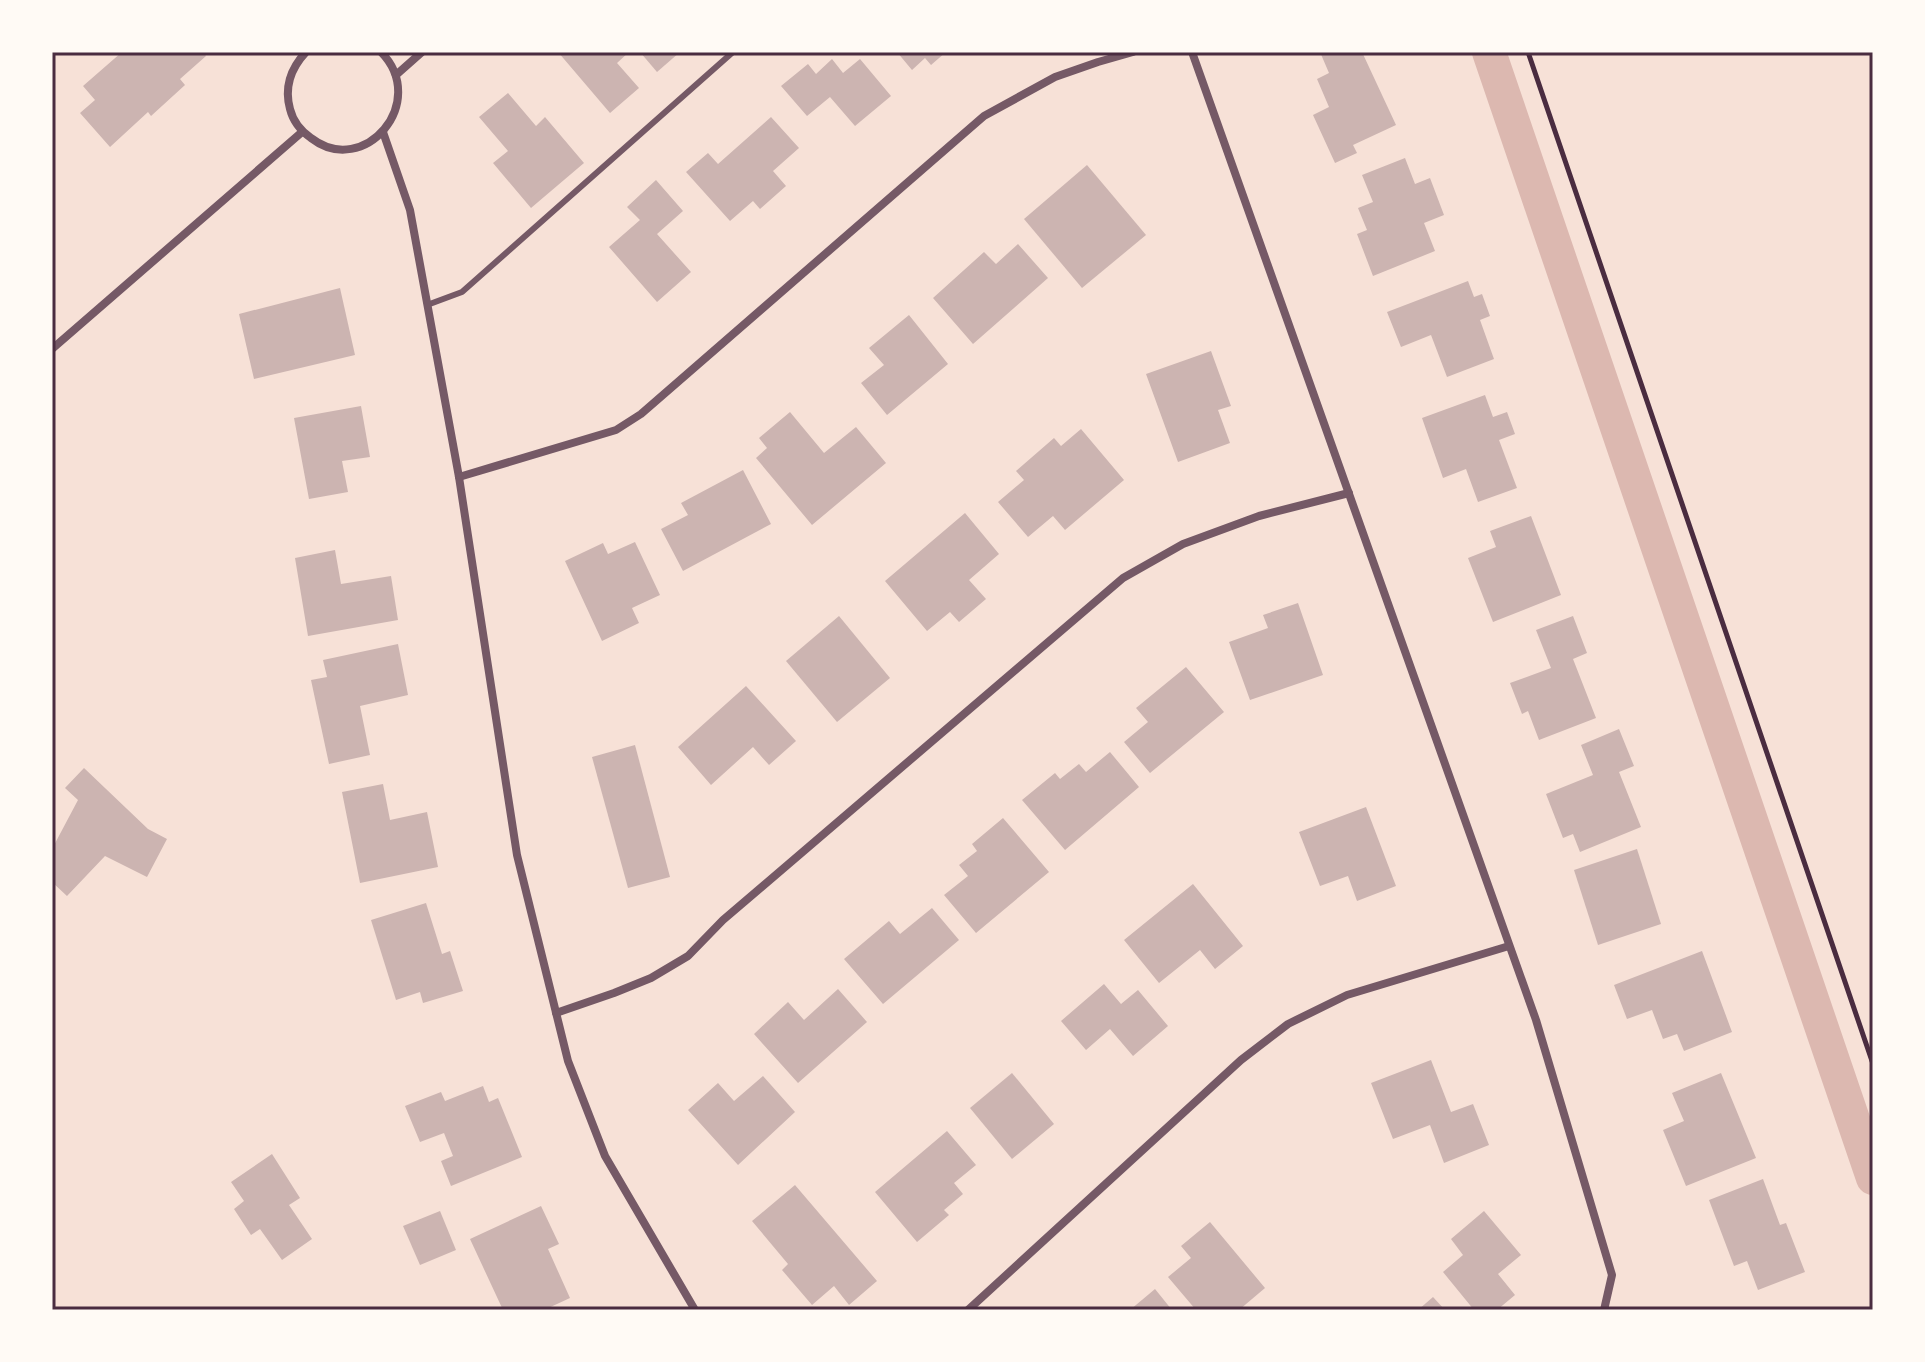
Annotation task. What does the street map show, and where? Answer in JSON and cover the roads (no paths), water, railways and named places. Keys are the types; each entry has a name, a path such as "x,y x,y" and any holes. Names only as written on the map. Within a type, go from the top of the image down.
{"street":[{"path":"306,52 289,79 287,98 292,116 302,132 317,143 334,149 352,149 369,143 393,120 399,90 396,75 381,52"},
{"path":"396,75 422,52"},
{"path":"459,477 616,430 641,414 984,116 1055,77 1133,52"},
{"path":"1192,52 1536,1020 1612,1275 1604,1310"},
{"path":"52,349 302,132"},
{"path":"383,132 410,210 459,477 517,855 568,1061 605,1156 695,1310"},
{"path":"556,1013 651,978 688,956 723,920 1123,578 1183,544 1259,516 1349,493"},
{"path":"968,1310 1241,1060 1288,1024 1347,995 1509,946"}],"lane":[{"path":"427,305 465,290 733,52"}],"waterway":[{"path":"1489,52 1873,1178"}]}
